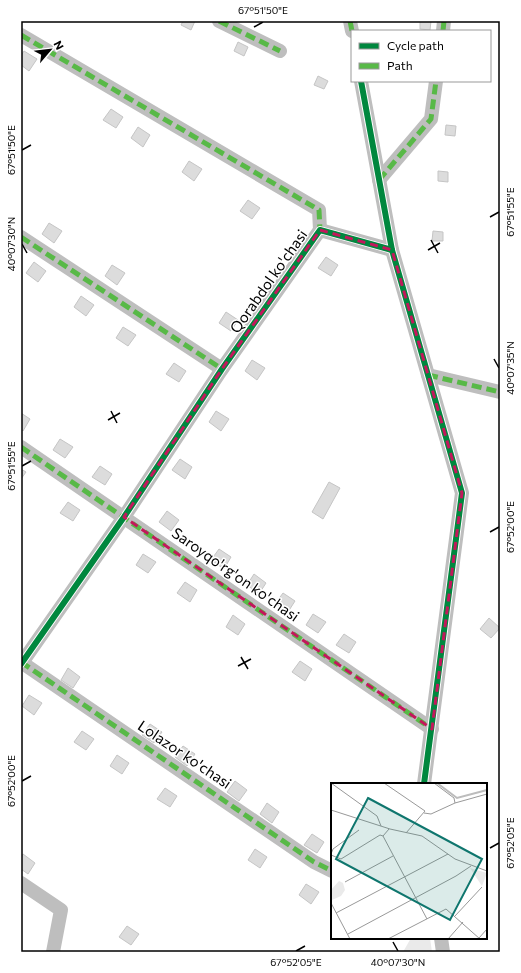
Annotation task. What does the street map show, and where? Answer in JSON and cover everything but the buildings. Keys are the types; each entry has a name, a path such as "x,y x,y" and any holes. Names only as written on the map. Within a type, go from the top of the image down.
{"street":[{"path":"219,21 280,51"},
{"path":"21,35 319,210 320,230"},
{"path":"361,82 392,250 462,493 424,783"},
{"path":"379,180 430,119 436,82"},
{"name":"Qorabdol ko'chasi","path":"21,663 124,517 222,369 320,230 392,250"},
{"path":"21,237 222,369"},
{"path":"428,375 500,392"},
{"name":"Saroyqo'rg'on ko'chasi","path":"21,447 432,729"},
{"name":"Lolazor ko'chasi","path":"21,663 314,862 331,870"},
{"path":"21,883 61,910 53,952"},
{"path":"441,939 443,952"}],"highlighted area":[{"path":"320,230 392,250 462,493 432,729 124,517 222,369"}],"shaded area":[{"path":"410,939 430,939 432,952 403,952"}],"marked path":[{"path":"219,21 280,51"},
{"path":"350,21 352,30"},
{"path":"443,30 444,21"},
{"path":"21,35 319,210 320,230"},
{"path":"379,180 431,119 436,82"},
{"path":"21,237 222,369"},
{"path":"428,375 500,392"},
{"path":"21,447 432,729"},
{"path":"21,662 314,862 331,870"}],"cycle path":[{"path":"361,82 392,250 462,493 424,783"},
{"path":"21,664 124,517 222,369 320,230 392,250"}]}
